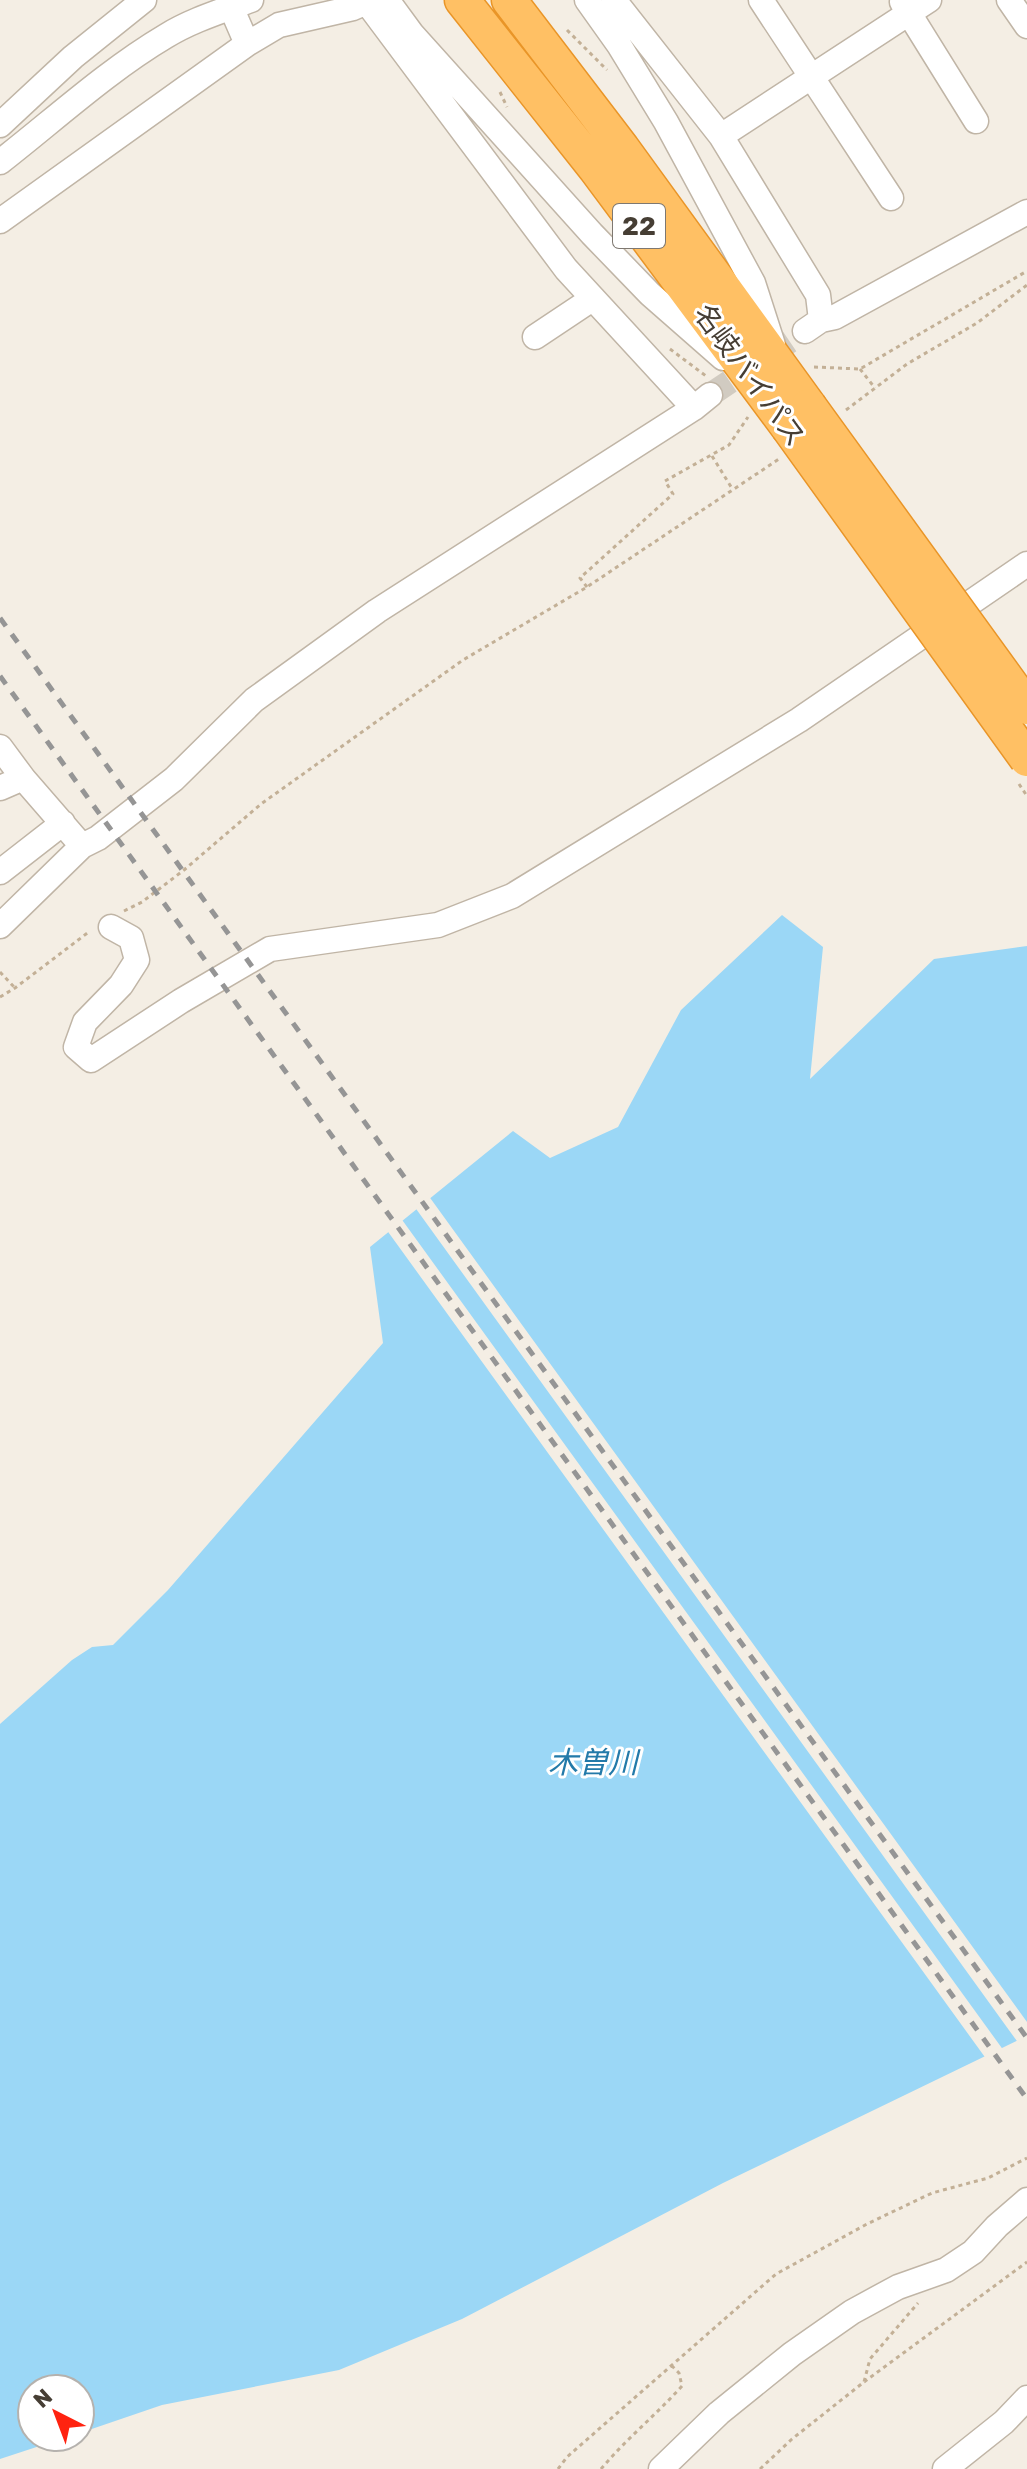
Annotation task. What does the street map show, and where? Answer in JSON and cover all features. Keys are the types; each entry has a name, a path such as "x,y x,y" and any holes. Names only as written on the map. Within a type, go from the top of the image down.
{"highway":[{"name":"名岐バイパス","path":"462,0 790,420 1027,707"},
{"name":"名岐バイパス","path":"511,2 794,368 790,420 1027,759"}],"street":[{"path":"0,125 73,57 144,0"},
{"path":"587,0 619,45 666,122 753,283 794,368"},
{"path":"614,0 721,136 818,295 813,325 835,317 1027,212"},
{"path":"761,0 891,198"},
{"path":"1009,0 1027,26"},
{"path":"0,221 247,44 279,25 372,1"},
{"path":"0,926 82,846 98,838 174,779 254,700 377,611 702,401 592,299 566,269 372,1"},
{"path":"372,1 412,34 650,294 790,420"},
{"path":"0,162 134,57 167,35 241,4 247,44"},
{"path":"721,136 811,78 913,4 976,121"},
{"path":"535,337 592,299"},
{"path":"108,923 131,938 137,960 121,985 85,1022 76,1047 91,1060 181,1001 270,949 438,925 512,896 799,720 1027,564"},
{"path":"0,747 82,846"},
{"path":"0,788 23,778"},
{"path":"0,872 63,823"},
{"path":"661,2469 719,2413 792,2354 852,2312 898,2287 946,2270 973,2252 1027,2200"},
{"path":"945,2469 1004,2422 1027,2398"}],"path":[{"path":"557,21 612,74"},
{"path":"794,368 860,369 1027,271"},
{"path":"587,587 580,578 673,494 665,481 729,445 875,388 907,364 977,323 1027,285"},
{"path":"860,369 875,388"},
{"path":"0,997 142,902 219,842 261,804 463,660 587,587 733,490 790,420"},
{"path":"712,456 733,490"},
{"path":"0,972 15,988"},
{"path":"558,2469 567,2457 670,2364 776,2274 800,2258 932,2193 988,2178 1027,2158"},
{"path":"760,2469 792,2439 864,2382 1027,2262"},
{"path":"864,2382 870,2359 918,2303"},
{"path":"601,2469 682,2386 679,2373 670,2364"}],"water":[{"name":"木曽川","path":"782,915 823,947 810,1079 934,959 1027,946 1027,2036 723,2183 462,2319 339,2370 162,2405 96,2428 96,2373 16,2373 18,2453 0,2459 0,1724 72,1660 92,1647 113,1645 168,1590 383,1343 370,1247 513,1131 550,1158 618,1127 681,1010"}],"pier":[{"path":"428,1195 1027,2022 1027,2040 1019,2044 414,1206"},
{"path":"400,1217 1004,2051 987,2060 386,1229"}],"tunnel":[{"path":"710,395 805,331"}],"railway":[{"path":"0,618 1027,2038"},
{"path":"0,676 1027,2099"}]}
